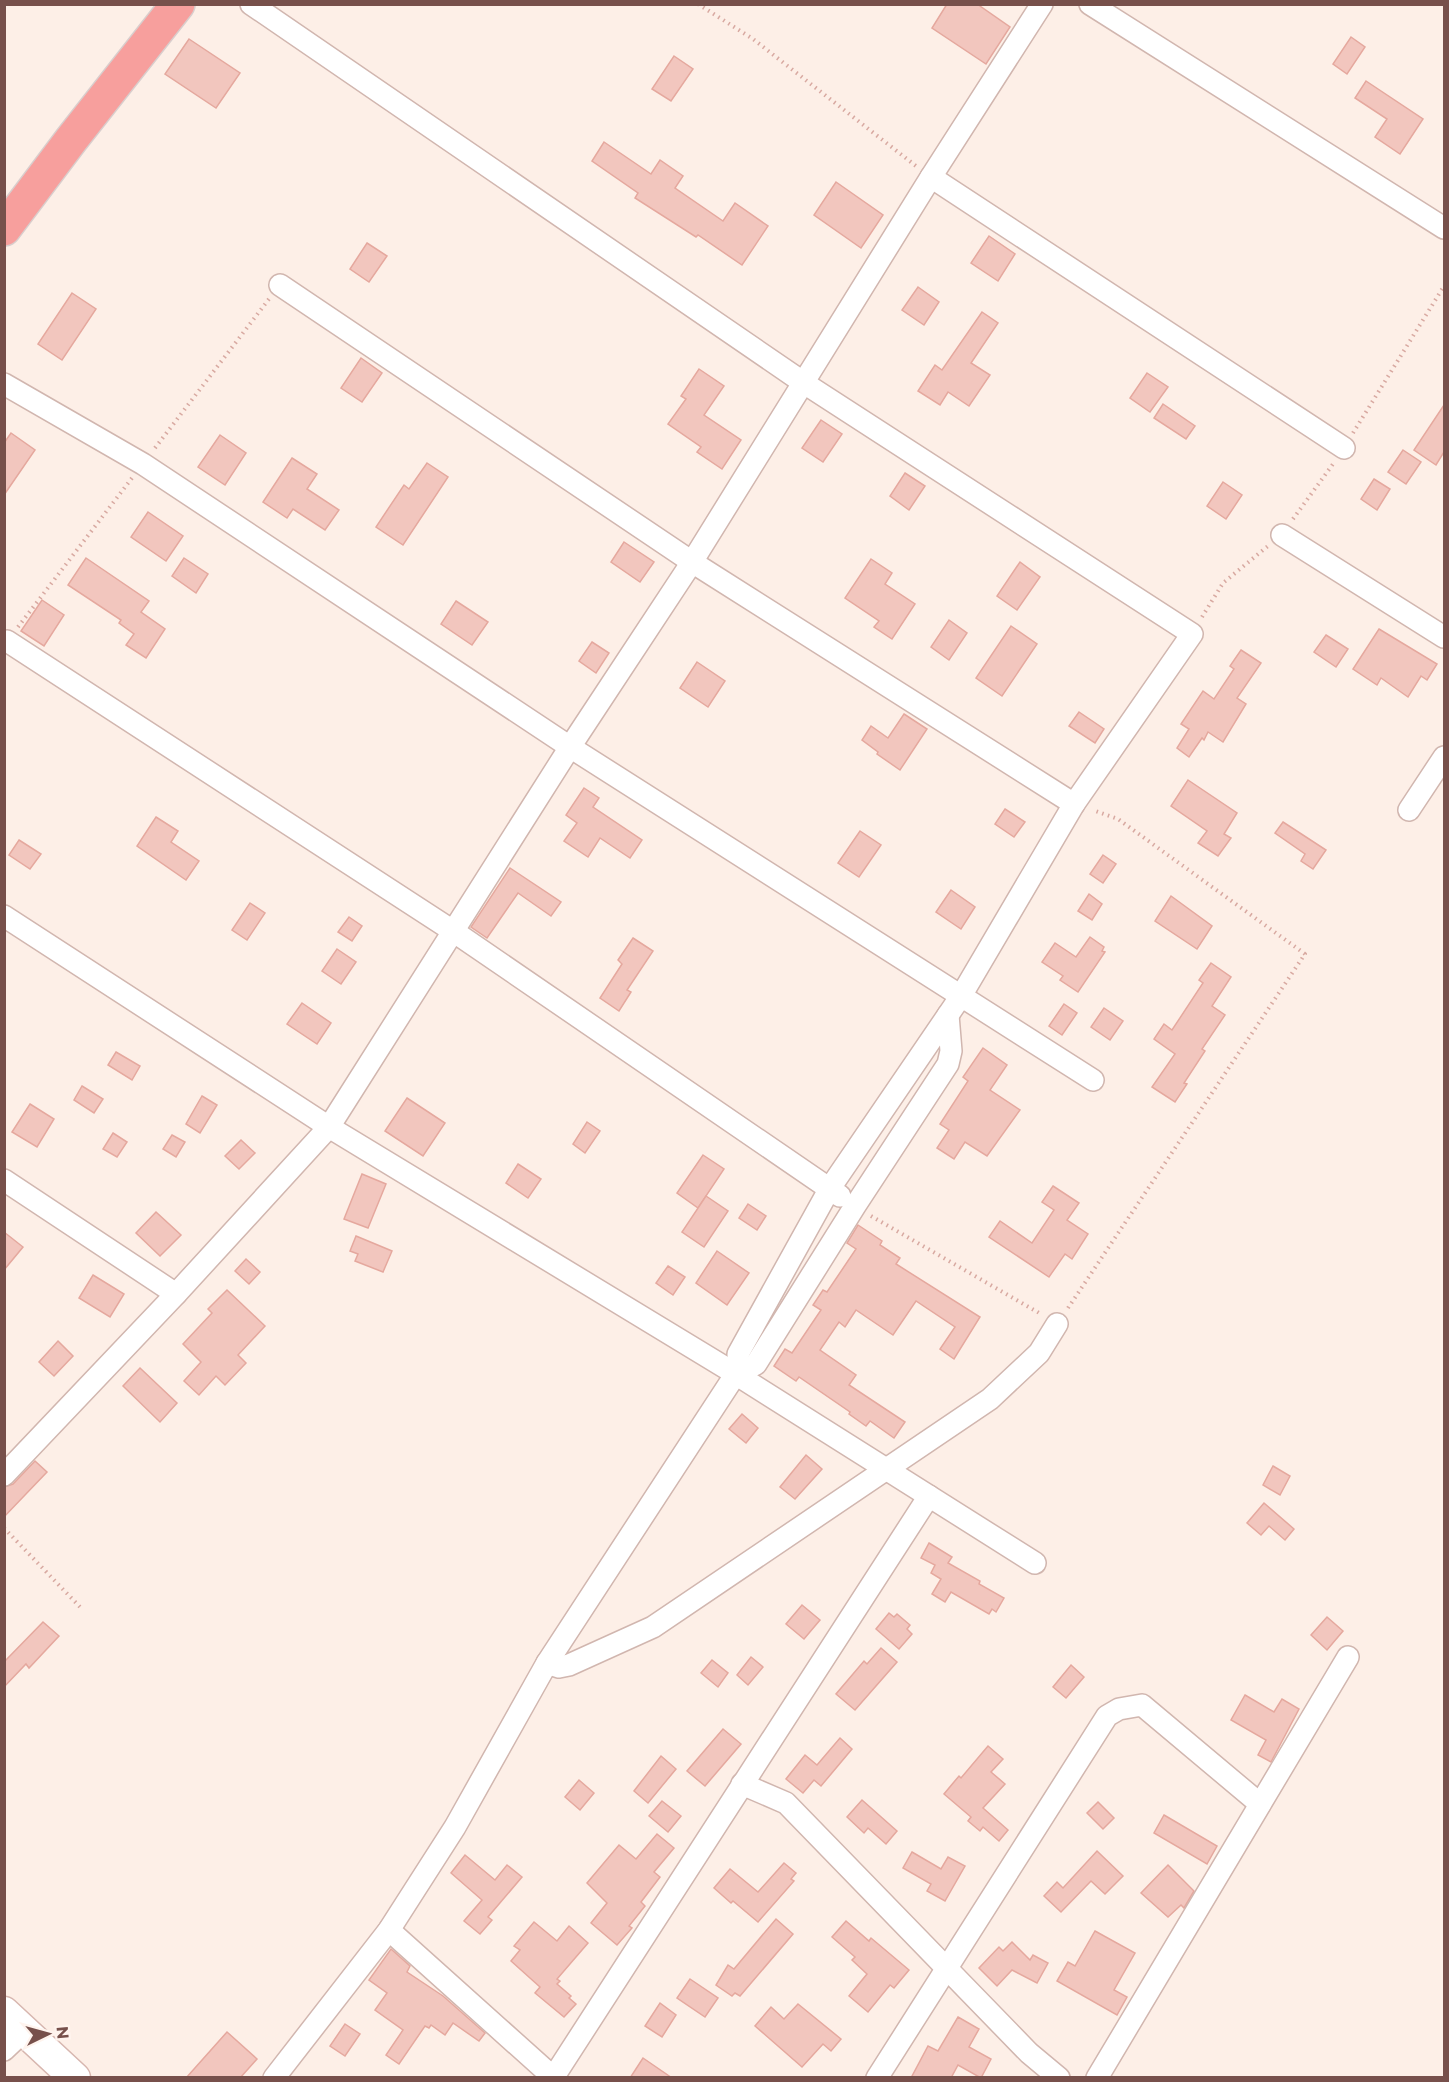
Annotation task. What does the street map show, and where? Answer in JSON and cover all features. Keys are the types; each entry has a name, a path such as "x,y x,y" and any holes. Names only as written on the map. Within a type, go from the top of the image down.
{"highway":[{"path":"4,229 70,140 178,4"}],"street":[{"path":"251,4 804,383 1192,634 1074,804 961,996 830,1188 738,1354 737,1372 547,1663 455,1827 389,1930 274,2078"},
{"path":"4,1475 176,1294 329,1127 570,747 692,562 931,177 1042,4"},
{"path":"1090,4 1444,228"},
{"path":"931,177 1344,448"},
{"path":"280,285 692,562 1074,804"},
{"path":"4,384 143,464 570,747 1093,1080"},
{"path":"1282,535 1444,637"},
{"path":"7,641 453,931 855,1206"},
{"path":"1409,810 1444,757"},
{"path":"4,916 329,1127 737,1372 1035,1563"},
{"path":"737,1372 756,1364 948,1064 951,1051 948,1015"},
{"path":"4,1179 176,1294"},
{"path":"547,1663 559,1667 569,1665 653,1627 990,1399 1039,1353 1057,1324"},
{"path":"389,1930 553,2077 929,1496"},
{"path":"1097,2078 1348,1657"},
{"path":"877,2078 1107,1716 1119,1709 1142,1706 1260,1804"},
{"path":"742,1784 786,1803 1029,2053 1059,2078"},
{"path":"11,2031 75,2078"}],"path":[{"path":"698,4 753,39 931,177"},
{"path":"1192,634 1223,583 1282,535 1344,448 1444,286"},
{"path":"855,1206 1057,1324 1305,954 1118,819 1074,804"},
{"path":"4,1528 81,1608"}],"building":[{"path":"947,4 977,4 1010,27 986,64 932,28"},
{"path":"1351,37 1365,47 1347,74 1333,64"},
{"path":"189,39 240,73 216,108 165,74"},
{"path":"674,56 693,69 671,101 652,89"},
{"path":"1366,81 1423,119 1400,154 1375,137 1387,119 1355,98"},
{"path":"604,142 651,174 660,160 683,176 675,188 723,221 735,203 768,226 742,265 698,235 696,237 635,198 638,193 592,161"},
{"path":"836,182 883,215 861,248 814,215"},
{"path":"989,236 1015,254 998,281 971,263"},
{"path":"367,243 387,256 369,282 350,269"},
{"path":"918,287 939,302 924,325 902,310"},
{"path":"72,293 96,309 62,360 38,344"},
{"path":"982,312 998,323 971,363 990,375 969,406 948,392 940,405 918,391 935,365 942,370"},
{"path":"361,358 382,373 362,402 341,388"},
{"path":"699,369 724,386 704,415 741,440 722,469 697,452 701,447 668,424 686,399 681,396"},
{"path":"1147,373 1168,387 1150,412 1130,398"},
{"path":"1163,404 1195,426 1186,439 1154,418"},
{"path":"1444,405 1444,452 1436,465 1414,450"},
{"path":"821,420 842,434 823,462 802,448"},
{"path":"11,433 35,450 4,495 4,443"},
{"path":"220,435 246,453 225,485 198,467"},
{"path":"1403,450 1421,462 1406,484 1388,472"},
{"path":"292,458 317,474 307,489 339,510 325,530 293,509 287,518 263,502"},
{"path":"427,463 448,477 403,545 376,527 404,485 409,489"},
{"path":"905,473 925,486 909,510 890,496"},
{"path":"1374,479 1390,489 1377,510 1361,499"},
{"path":"1223,482 1242,495 1226,519 1207,506"},
{"path":"148,512 183,536 166,561 131,537"},
{"path":"624,542 654,562 640,582 611,562"},
{"path":"86,558 149,601 141,612 165,629 146,658 126,645 134,634 119,623 121,620 68,585"},
{"path":"184,558 208,574 196,593 172,576"},
{"path":"871,559 892,573 885,584 915,604 892,639 874,627 879,621 845,598"},
{"path":"1020,562 1040,577 1017,610 997,596"},
{"path":"42,600 64,615 44,646 21,631"},
{"path":"456,601 488,622 472,645 441,624"},
{"path":"949,620 967,633 949,660 931,647"},
{"path":"1011,626 1037,644 1002,696 976,678"},
{"path":"1379,629 1437,664 1427,680 1421,676 1408,697 1381,678 1377,685 1353,669"},
{"path":"1326,635 1348,649 1336,667 1314,652"},
{"path":"592,642 609,653 596,673 579,661"},
{"path":"1241,650 1261,663 1237,698 1246,704 1223,742 1208,732 1189,757 1177,748 1189,729 1181,724 1203,691 1214,699 1234,669 1230,666"},
{"path":"697,662 725,681 708,707 680,688"},
{"path":"1079,712 1104,729 1095,743 1069,726"},
{"path":"904,714 927,729 900,770 862,740 871,726 888,738"},
{"path":"1188,780 1237,813 1224,834 1231,838 1218,856 1198,843 1207,831 1171,806"},
{"path":"584,788 599,798 593,807 642,840 630,858 600,838 588,857 564,841 577,823 566,815"},
{"path":"1005,809 1025,822 1014,837 995,824"},
{"path":"156,817 178,831 171,842 199,861 186,880 137,846"},
{"path":"1283,822 1326,850 1313,869 1301,861 1305,854 1275,833"},
{"path":"860,831 881,845 859,877 838,863"},
{"path":"19,840 41,854 30,869 9,855"},
{"path":"1103,855 1116,864 1103,883 1090,874"},
{"path":"510,868 561,902 551,916 518,893 487,938 471,927"},
{"path":"951,890 975,907 961,929 936,912"},
{"path":"1089,894 1102,904 1092,920 1078,911"},
{"path":"1171,896 1212,926 1197,949 1155,921"},
{"path":"250,903 265,913 247,940 232,930"},
{"path":"349,917 362,926 352,941 338,932"},
{"path":"1090,937 1104,947 1102,951 1105,952 1078,992 1060,980 1063,976 1042,962 1055,943 1076,957"},
{"path":"633,938 653,951 627,990 631,992 619,1011 600,998 622,964 618,960"},
{"path":"337,949 356,962 341,984 322,971"},
{"path":"1211,963 1231,977 1212,1006 1225,1015 1202,1049 1205,1051 1184,1083 1187,1084 1175,1102 1152,1087 1175,1054 1154,1039 1164,1024 1172,1030 1203,983 1199,980"},
{"path":"302,1003 331,1023 317,1044 287,1024"},
{"path":"1064,1004 1077,1013 1062,1035 1049,1026"},
{"path":"1104,1008 1123,1021 1110,1040 1091,1027"},
{"path":"983,1048 1007,1065 990,1090 1020,1110 987,1156 965,1142 954,1159 937,1148 949,1130 940,1124 968,1081 963,1077"},
{"path":"116,1052 140,1066 132,1080 108,1065"},
{"path":"82,1086 103,1099 94,1113 74,1100"},
{"path":"202,1096 217,1105 200,1133 186,1124"},
{"path":"407,1098 445,1123 423,1156 385,1131"},
{"path":"30,1104 54,1119 37,1147 12,1132"},
{"path":"587,1122 600,1131 585,1153 573,1144"},
{"path":"113,1133 127,1142 117,1157 103,1149"},
{"path":"172,1135 185,1142 176,1157 163,1149"},
{"path":"241,1140 255,1153 239,1169 225,1156"},
{"path":"703,1155 724,1169 698,1208 677,1193"},
{"path":"518,1164 541,1179 528,1198 506,1183"},
{"path":"362,1174 386,1184 368,1228 344,1219"},
{"path":"1053,1186 1079,1203 1067,1220 1088,1234 1072,1259 1065,1254 1049,1277 989,1237 1000,1221 1032,1243 1054,1210 1042,1202"},
{"path":"706,1196 728,1211 704,1247 682,1232"},
{"path":"748,1204 766,1216 757,1230 739,1218"},
{"path":"156,1212 181,1235 160,1256 136,1233"},
{"path":"858,1225 882,1241 880,1245 900,1258 896,1264 980,1317 954,1359 940,1349 955,1327 916,1301 893,1335 856,1310 845,1327 839,1322 820,1350 856,1375 849,1385 905,1422 894,1438 870,1421 866,1426 849,1414 850,1412 799,1377 796,1381 774,1366 785,1349 792,1353 821,1310 813,1305 823,1290 827,1292 856,1249 847,1243"},
{"path":"4,1232 23,1247 4,1270"},
{"path":"356,1236 392,1251 383,1272 355,1261 358,1254 350,1251"},
{"path":"717,1251 749,1273 727,1305 696,1283"},
{"path":"246,1259 260,1272 249,1284 235,1271"},
{"path":"668,1266 685,1277 673,1295 656,1283"},
{"path":"93,1275 124,1294 110,1317 79,1298"},
{"path":"227,1290 265,1326 238,1355 246,1363 225,1385 216,1376 199,1395 184,1381 201,1362 183,1344 212,1313 208,1309"},
{"path":"58,1341 73,1356 54,1376 39,1362"},
{"path":"140,1368 177,1403 160,1422 123,1386"},
{"path":"742,1414 758,1428 746,1443 729,1429"},
{"path":"806,1455 822,1469 795,1499 780,1487"},
{"path":"35,1461 47,1472 4,1517 4,1487 13,1484"},
{"path":"1273,1466 1290,1476 1280,1495 1263,1485"},
{"path":"1264,1503 1294,1529 1285,1540 1269,1526 1261,1535 1247,1523"},
{"path":"929,1543 952,1557 948,1563 1004,1598 996,1612 992,1609 989,1614 951,1592 945,1602 932,1594 941,1579 931,1573 935,1565 921,1558"},
{"path":"802,1605 820,1620 804,1639 786,1624"},
{"path":"889,1613 894,1617 897,1614 910,1625 907,1629 912,1634 899,1649 876,1629"},
{"path":"1327,1617 1343,1631 1327,1650 1311,1635"},
{"path":"43,1622 59,1636 29,1668 26,1664 4,1687 4,1662"},
{"path":"881,1648 897,1662 855,1710 836,1694 864,1661 867,1664"},
{"path":"751,1657 763,1667 748,1685 737,1675"},
{"path":"712,1660 728,1673 718,1687 701,1673"},
{"path":"1071,1665 1084,1677 1066,1698 1053,1687"},
{"path":"1245,1695 1274,1712 1282,1699 1299,1709 1271,1762 1258,1755 1266,1740 1231,1720"},
{"path":"723,1729 741,1744 705,1786 687,1771"},
{"path":"840,1738 852,1749 821,1786 814,1780 803,1793 786,1779 805,1755 817,1765"},
{"path":"988,1746 1003,1759 991,1772 1005,1784 983,1808 1008,1830 999,1841 983,1827 980,1831 968,1821 971,1817 944,1794"},
{"path":"661,1756 676,1769 648,1803 634,1791"},
{"path":"579,1780 594,1793 580,1810 565,1797"},
{"path":"862,1800 897,1831 886,1844 868,1828 864,1833 847,1817"},
{"path":"662,1801 681,1816 668,1832 649,1816"},
{"path":"1098,1802 1114,1818 1103,1829 1087,1813"},
{"path":"1164,1815 1217,1846 1207,1864 1154,1833"},
{"path":"657,1834 674,1848 654,1872 660,1877 641,1902 645,1906 629,1926 632,1928 617,1945 591,1923 607,1903 587,1883 619,1845 636,1859"},
{"path":"1097,1851 1123,1876 1105,1894 1091,1881 1061,1912 1044,1896 1057,1882 1063,1888"},
{"path":"912,1852 941,1869 948,1857 965,1866 945,1901 927,1891 931,1884 903,1868"},
{"path":"465,1855 495,1880 507,1865 522,1877 488,1917 492,1920 480,1934 464,1921 482,1900 451,1873"},
{"path":"784,1863 796,1873 791,1879 794,1881 758,1922 714,1888 730,1869 758,1892"},
{"path":"1168,1865 1194,1891 1184,1908 1181,1905 1168,1917 1141,1893"},
{"path":"776,1919 793,1934 740,1996 735,1993 732,1996 716,1985 728,1965 734,1969"},
{"path":"846,1921 869,1941 871,1938 909,1970 894,1988 890,1985 868,2012 849,1996 867,1974 852,1960 855,1957 832,1937"},
{"path":"534,1922 557,1941 569,1926 588,1943 557,1979 560,1981 557,1984 571,1996 569,1998 576,2004 564,2017 535,1993 540,1987 511,1961 520,1950 514,1946"},
{"path":"1095,1931 1135,1953 1114,1990 1127,1997 1117,2015 1057,1981 1068,1962 1075,1966"},
{"path":"1012,1942 1030,1960 1033,1955 1048,1963 1037,1983 1012,1970 997,1986 979,1968 999,1947 1003,1951"},
{"path":"391,1949 410,1966 407,1972 443,1996 485,2033 479,2041 453,2023 445,2035 431,2025 429,2028 425,2026 399,2064 386,2055 403,2030 375,2010 387,1993 369,1980"},
{"path":"690,1979 718,1998 705,2017 677,1998"},
{"path":"660,2003 676,2015 662,2037 645,2026"},
{"path":"798,2004 841,2039 831,2051 823,2044 802,2067 755,2026 771,2007 784,2019"},
{"path":"958,2017 979,2029 969,2047 991,2059 981,2078 958,2065 951,2078 911,2078 928,2046 938,2051"},
{"path":"345,2024 360,2034 345,2056 330,2046"},
{"path":"227,2032 257,2059 240,2078 186,2078"},
{"path":"643,2058 672,2078 630,2078"}]}
